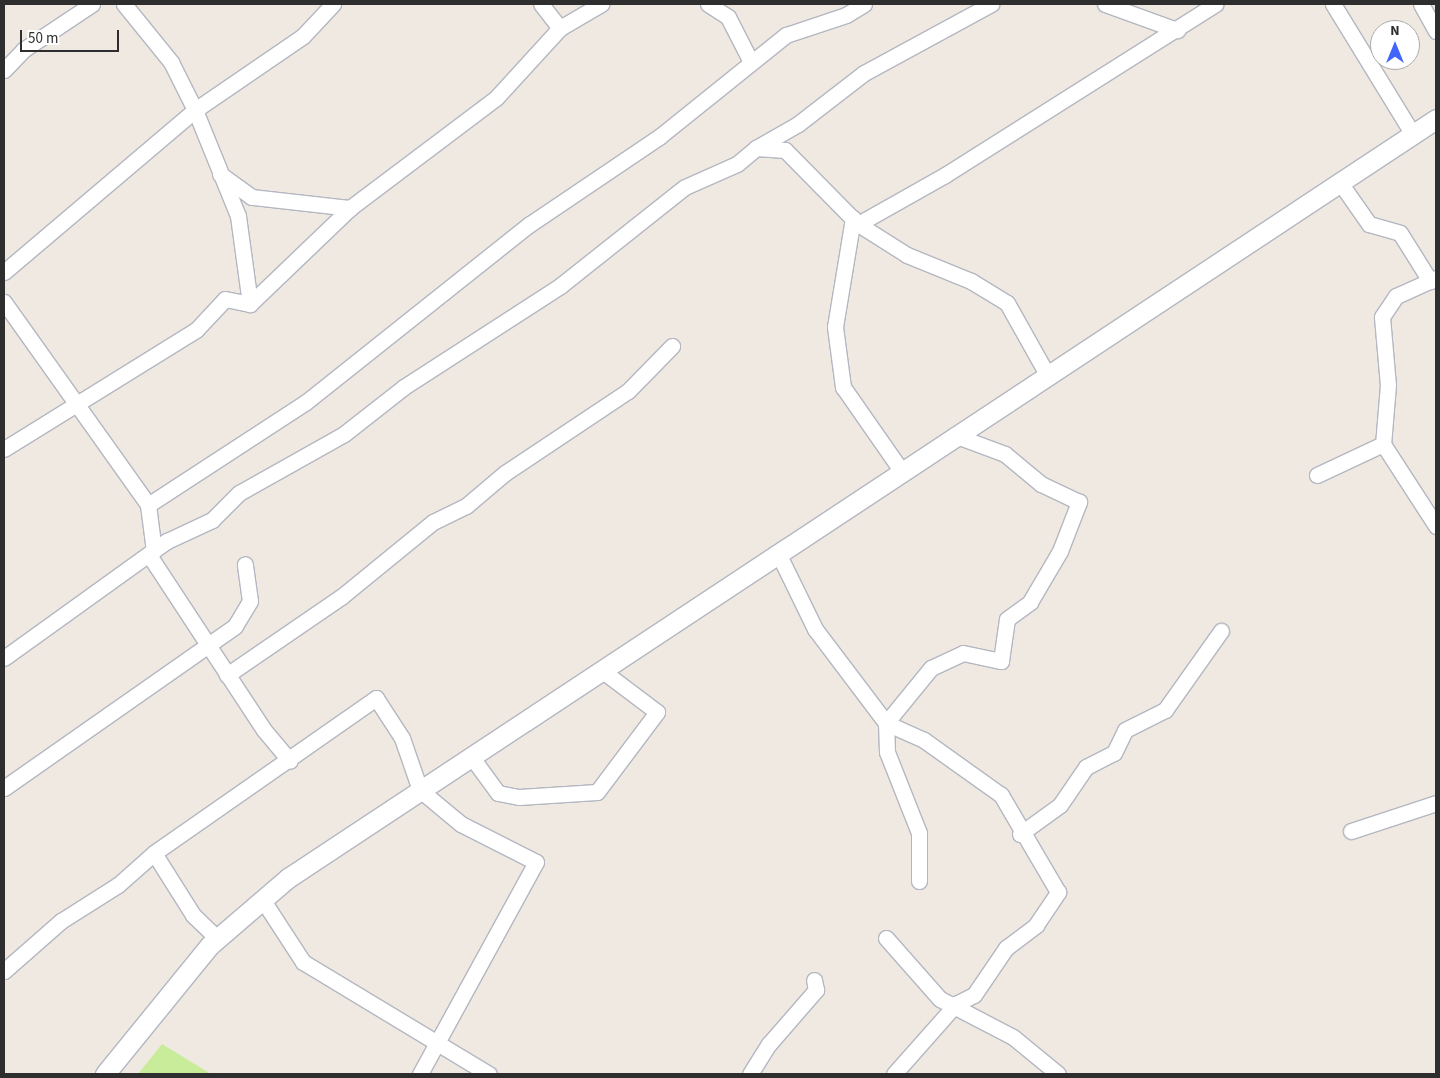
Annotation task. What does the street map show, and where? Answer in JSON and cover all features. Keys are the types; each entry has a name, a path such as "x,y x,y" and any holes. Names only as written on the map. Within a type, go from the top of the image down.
{"street":[{"path":"4,70 24,50 92,4"},
{"path":"124,4 172,62 195,110 238,216 250,304"},
{"path":"4,272 195,110 304,36 333,4"},
{"path":"541,4 560,28"},
{"path":"250,304 350,208 496,98 560,28 601,4"},
{"path":"708,4 728,17 751,62"},
{"path":"148,505 306,402 530,224 659,136 786,34 846,15 864,4"},
{"path":"4,658 151,553 212,520 239,492 292,459 344,434 404,388 560,286 685,187 737,164 756,148 798,124 864,73 991,4"},
{"path":"1105,4 1177,30"},
{"path":"856,221 945,175 1073,91 1177,30 1216,4"},
{"path":"1333,4 1412,134"},
{"path":"1421,4 1436,31"},
{"path":"104,1074 217,938 262,899 420,790 473,759 604,672 901,470 1341,184 1436,119"},
{"path":"756,148 785,150 856,221 906,255 972,281 1008,303 1048,376"},
{"path":"219,173 252,197 350,208"},
{"path":"1341,184 1369,224 1400,233 1433,279 1396,296 1382,318 1388,385 1383,444 1436,526"},
{"path":"856,221 835,327 843,387 901,470"},
{"path":"4,449 76,401 196,330 225,299 250,304"},
{"path":"4,302 148,505 151,553 227,676 290,761"},
{"path":"227,676 341,596 433,522 466,506 505,473 628,391 672,346"},
{"path":"919,881 919,833 887,752 886,723 931,668 963,653 1001,661 1007,619 1030,602 1060,551 1079,502 1041,484 1005,454 954,435"},
{"path":"1317,475 1383,444"},
{"path":"778,553 815,628 886,723 924,740 1001,795 1020,834 1058,892 1036,925 1006,948 974,995 956,1004 894,1074"},
{"path":"4,788 208,647 235,626 250,601 245,564"},
{"path":"1020,834 1060,805 1086,767 1114,753 1125,730 1164,710 1221,631"},
{"path":"473,759 498,793 519,797 597,792 657,712 604,672"},
{"path":"4,972 61,921 118,885 154,853 290,761 376,698 402,738 420,790 461,824 536,862 420,1074"},
{"path":"1351,831 1436,803"},
{"path":"154,853 193,915 217,938"},
{"path":"262,899 303,962 436,1044 489,1074"},
{"path":"886,938 940,999 956,1004 1013,1037 1058,1074"},
{"path":"750,1074 769,1044 816,990 814,980"}],"green space":[{"path":"162,1044 211,1074 138,1074"}]}
